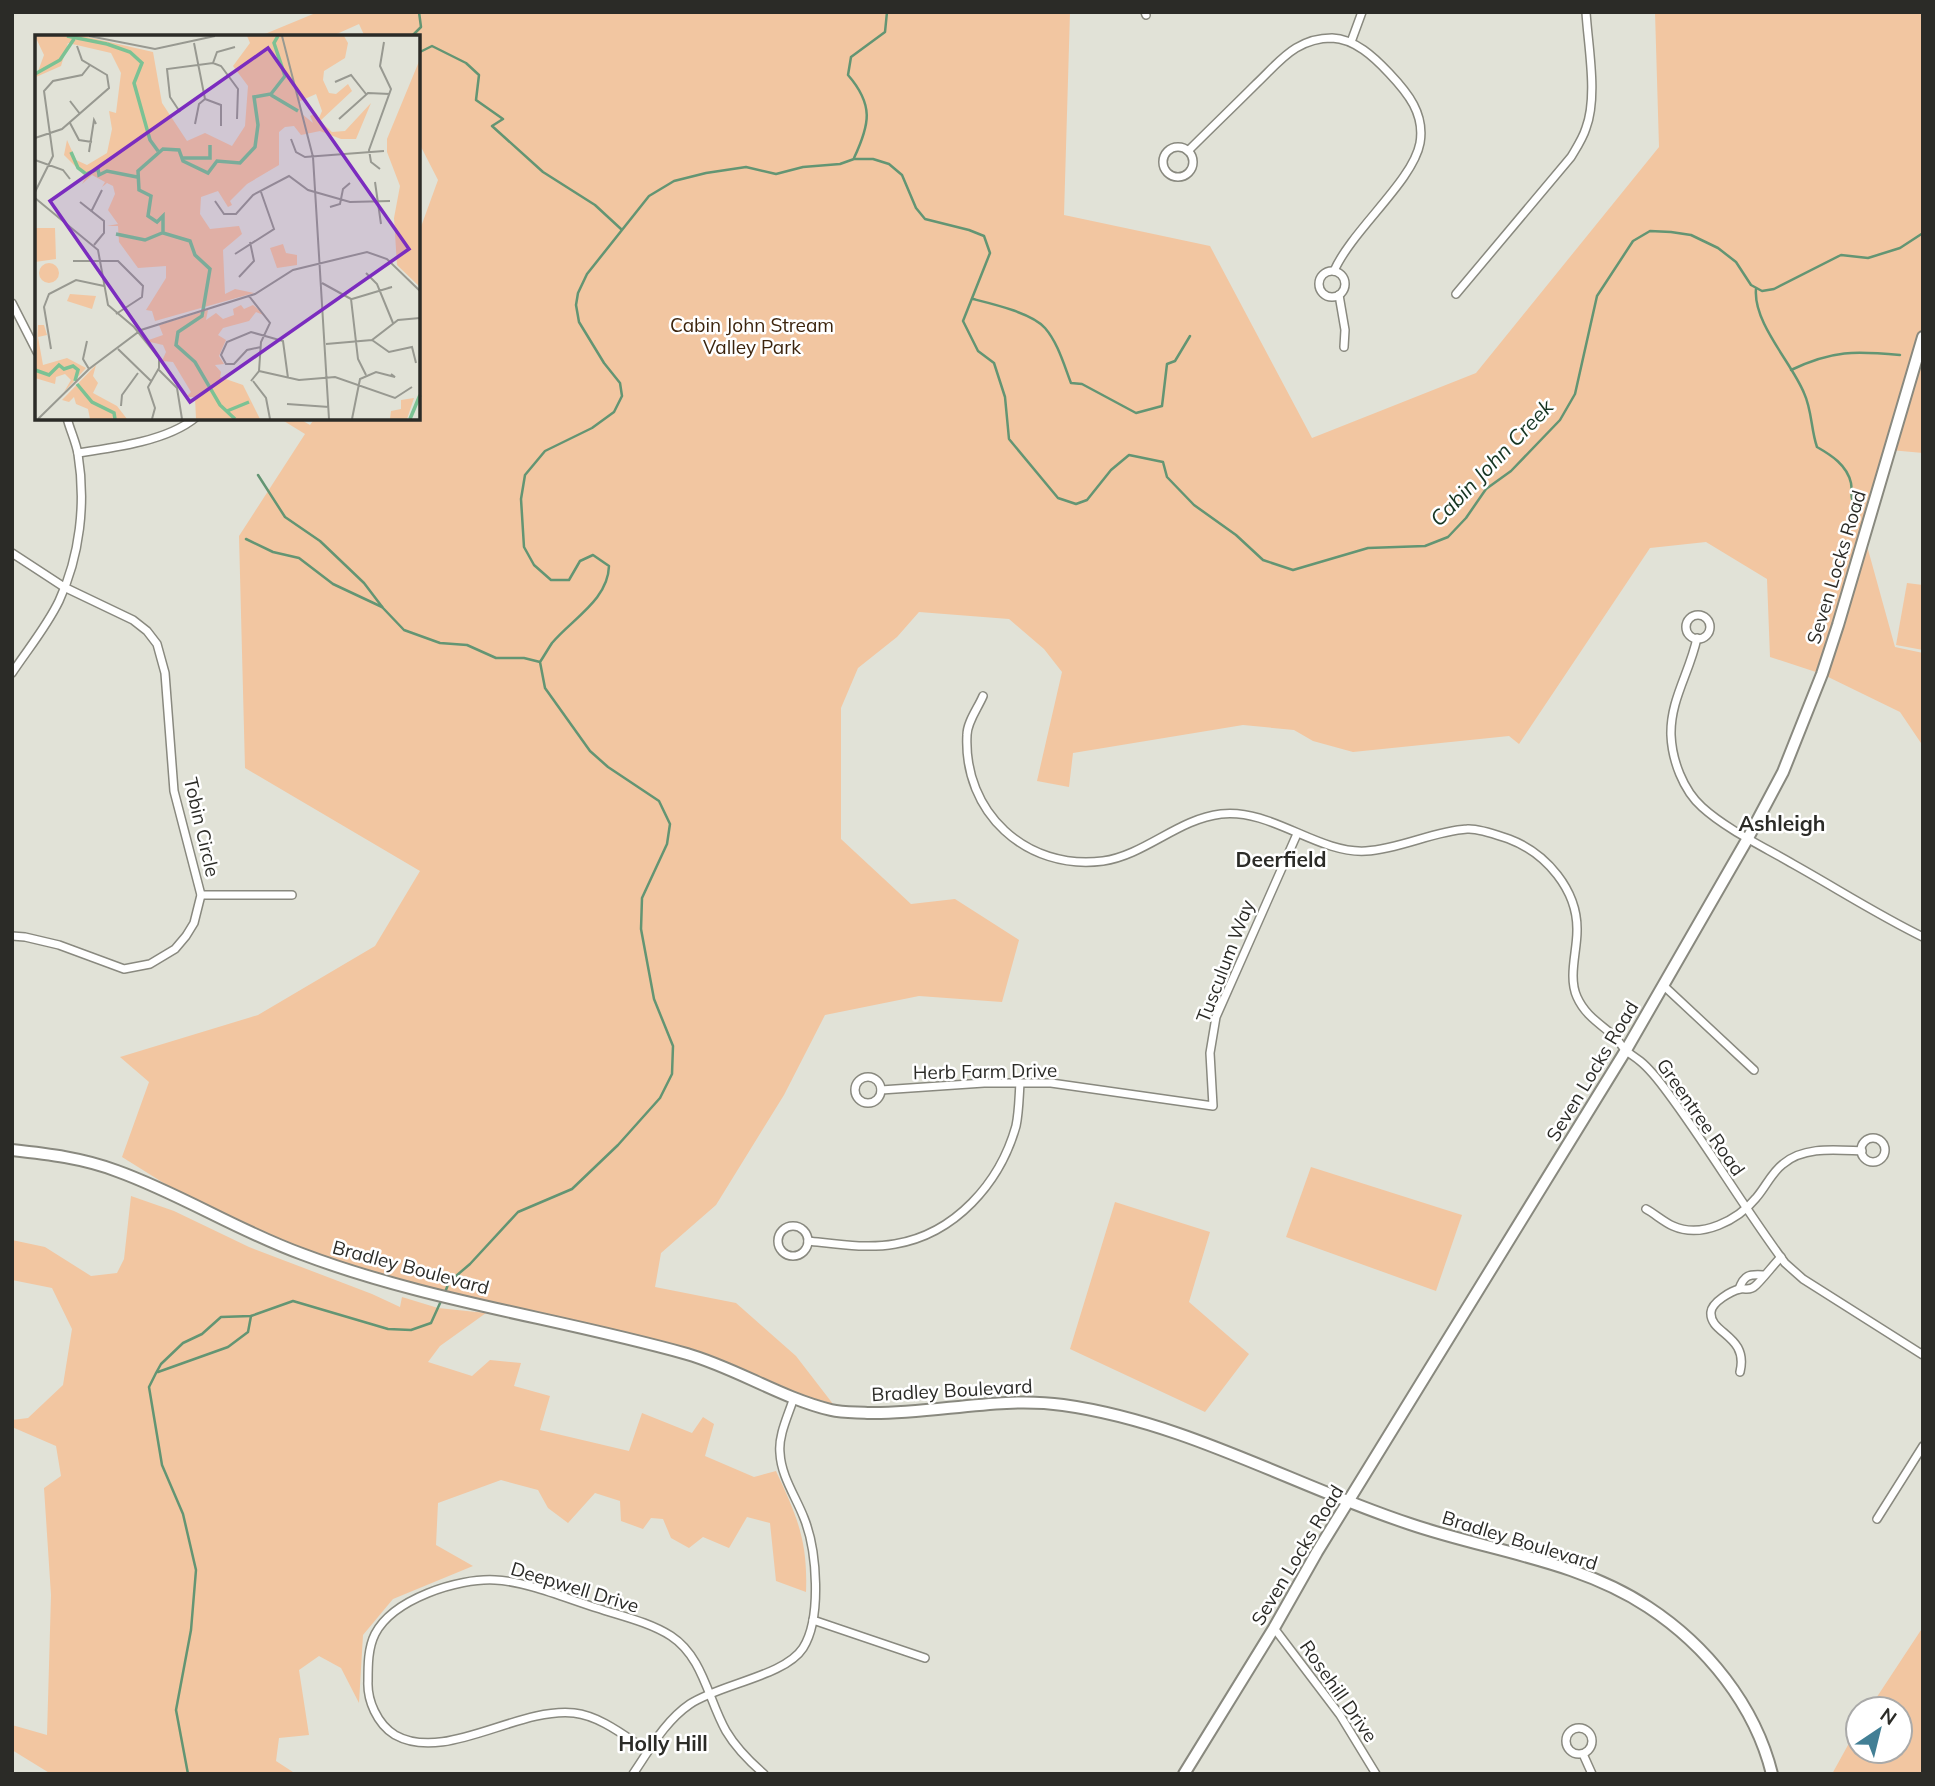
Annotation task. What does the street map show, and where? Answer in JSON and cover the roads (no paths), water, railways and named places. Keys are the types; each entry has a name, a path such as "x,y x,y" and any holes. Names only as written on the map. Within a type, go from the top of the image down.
{"main road":[{"name":"Seven Locks Road","path":"1184,1774 1275,1628 1317,1552 1626,1050 1783,772 1822,674 1923,338"},
{"name":"Bradley Boulevard","path":"12,1150 63,1156 111,1169 159,1187 285,1248 396,1284 693,1356 833,1410 910,1413 1025,1402 1092,1409 1235,1453 1349,1502 1413,1525 1556,1565 1594,1579 1642,1603 1675,1626 1719,1670 1755,1726 1772,1774"}],"street":[{"path":"1351,42 1362,12"},
{"path":"1456,294 1571,157 1581,140 1588,124 1591,92 1586,12"},
{"path":"1188,151 1296,48 1319,38 1334,38 1351,42 1375,59 1406,90 1415,105 1420,130 1419,145 1408,170 1341,254 1334,271"},
{"path":"1175,147 1188,151 1193,163 1189,172 1177,177 1168,173 1163,165 1167,152 1175,147"},
{"path":"1334,271 1341,274 1346,281 1345,289 1339,295 1327,296 1319,287 1322,275 1334,271"},
{"path":"1339,295 1345,330 1344,347"},
{"path":"12,303 35,348"},
{"path":"12,673 47,623 75,555 80,528 81,493 78,453 68,420"},
{"path":"78,453 170,433 192,420"},
{"name":"Tobin Circle","path":"12,553 64,587 133,620 158,643 165,673 174,791 201,895 194,923 186,936 175,949 150,964 124,969 59,945 12,936"},
{"path":"1697,638 1693,656 1671,713 1675,762 1686,786 1702,807 1748,838 1923,937"},
{"name":"Greentree Road","path":"983,696 967,734 970,772 984,807 1004,832 1039,853 1055,859 1079,863 1120,857 1192,822 1219,814 1261,817 1297,834 1339,847 1365,851 1469,829 1510,840 1532,852 1565,884 1574,904 1577,929 1573,976 1575,994 1587,1015 1642,1062 1667,1092 1781,1257 1803,1279 1923,1355"},
{"name":"Tusculum Way","path":"1213,1106 1210,1053 1216,1017 1297,834"},
{"path":"201,895 292,895"},
{"path":"1664,986 1755,1070"},
{"name":"Herb Farm Drive","path":"881,1090 984,1083 1051,1083 1213,1106"},
{"path":"808,1241 861,1246 895,1244 926,1234 963,1211 986,1188 1003,1160 1016,1124 1020,1083"},
{"path":"1646,1209 1674,1227 1689,1230 1714,1227 1745,1208 1782,1164 1795,1157 1819,1150 1862,1152"},
{"path":"794,1226 803,1229 808,1241 805,1250 793,1256 784,1253 778,1240 781,1231 794,1226"},
{"path":"1740,1372 1740,1349 1715,1324 1711,1313 1718,1301 1739,1289 1754,1287 1781,1257"},
{"path":"1739,1289 1747,1275 1763,1275"},
{"path":"633,1774 670,1721 689,1704 709,1693 784,1665 802,1650 813,1620 815,1580 811,1540 783,1469 780,1454 794,1397"},
{"path":"1877,1519 1923,1446"},
{"name":"Deepwell Drive","path":"648,1751 602,1722 577,1713 552,1712 441,1743 413,1743 384,1727 372,1706 367,1692 369,1656 374,1635 385,1619 410,1601 465,1581 498,1580 544,1591 652,1627 671,1636 687,1650 725,1729 736,1746 764,1774"},
{"path":"813,1620 925,1658"},
{"name":"Rosehill Drive","path":"1275,1628 1340,1715 1376,1774"},
{"path":"1583,1754 1592,1774"}],"waterway":[{"path":"413,35 421,27 419,12"},
{"path":"854,158 867,115 862,96 848,75 851,57 885,32 887,12"},
{"path":"420,52 432,46 466,63 479,75 476,100 503,119 492,126 543,172 595,205 621,229"},
{"name":"Cabin John Creek","path":"444,1295 449,1282 470,1264 518,1212 572,1189 618,1145 660,1098 672,1074 673,1046 654,999 641,929 642,898 667,844 670,824 659,801 608,767 590,751 545,688 540,662 552,643 596,599 607,578 609,566 593,555 580,561 569,580 551,580 534,565 524,547 521,499 525,475 545,451 592,428 614,412 622,396 620,383 604,363 579,322 576,305 578,293 587,274 649,196 674,181 746,167 776,174 803,167 840,164 854,159 873,159 889,164 902,175 916,208 925,219 984,236 990,253 963,321 978,351 994,363 1005,397 1009,439 1058,498 1076,504 1087,500 1111,470 1129,455 1163,462 1167,477 1194,505 1236,535 1263,560 1293,570 1368,548 1425,546 1448,537 1466,518 1486,489 1511,471 1560,420 1575,394 1597,296 1633,241 1650,231 1691,235 1718,248 1736,262 1751,285 1762,291 1774,289 1841,255 1868,258 1900,248 1923,233"},
{"path":"1756,289 1757,302 1767,329 1807,400 1817,447 1833,457 1846,471 1851,483 1852,498 1858,509"},
{"path":"973,299 1012,310 1039,323 1054,340 1071,383 1082,384 1136,413 1162,406 1167,364 1175,361 1190,336"},
{"path":"1791,370 1832,355 1900,355"},
{"path":"258,475 285,517 320,541 364,583 404,630 440,643 467,645 496,658 524,658 540,662"},
{"path":"246,539 273,552 299,558 333,584 382,607"},
{"name":"Cabin John Creek","path":"188,1774 176,1710 191,1630 196,1570 183,1514 162,1465 149,1387 156,1373 161,1364 183,1343 202,1334 221,1317 251,1316 293,1301 388,1329 411,1330 431,1323 441,1301"},
{"name":"Cabin John Creek","path":"158,1372 228,1347 248,1332 251,1316"}],"district":[{"name":"Ashleigh","path":"1782,824"},
{"name":"Deerfield","path":"1281,860"},
{"name":"Holly Hill","path":"663,1744"}],"park label":[{"name":"Cabin John Stream Valley Park","path":"752,336"}]}
